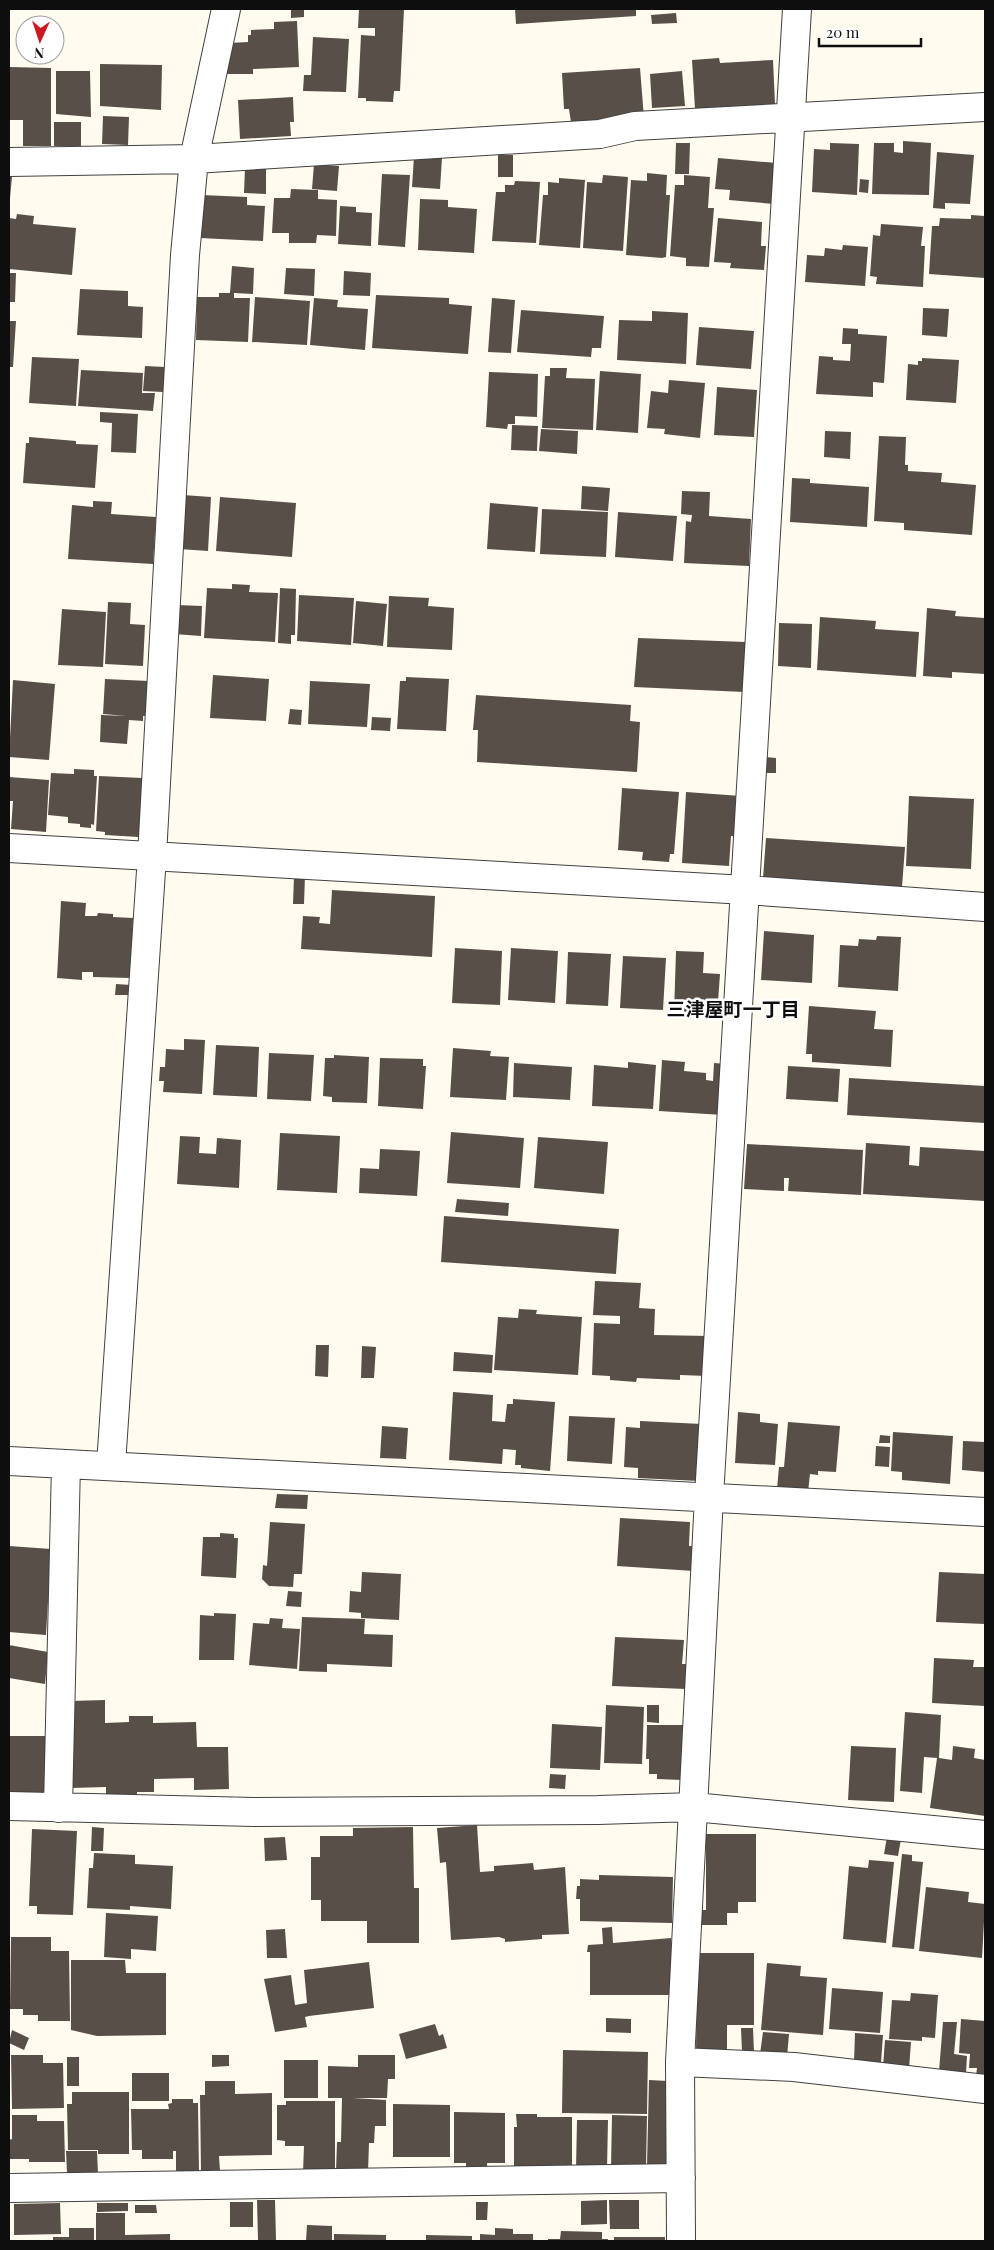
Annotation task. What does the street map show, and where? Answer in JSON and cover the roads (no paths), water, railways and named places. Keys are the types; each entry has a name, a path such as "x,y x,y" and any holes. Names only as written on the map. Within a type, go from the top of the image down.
{"street":[{"path":"111,1465 152,856 184,265 194,159 226,9"},
{"path":"681,2241 680,2062 709,1497 798,9"},
{"path":"9,162 194,159 600,134 635,126 985,107"},
{"path":"9,848 746,890 985,907"},
{"path":"9,1461 985,1512"},
{"path":"58,1808 66,1464"},
{"path":"9,1806 254,1812 598,1810 694,1807 985,1835"},
{"path":"680,2062 794,2066 985,2089"},
{"path":"9,2188 681,2178"}],"district":[{"name":"三津屋町一丁目","path":"733,1009"}]}
